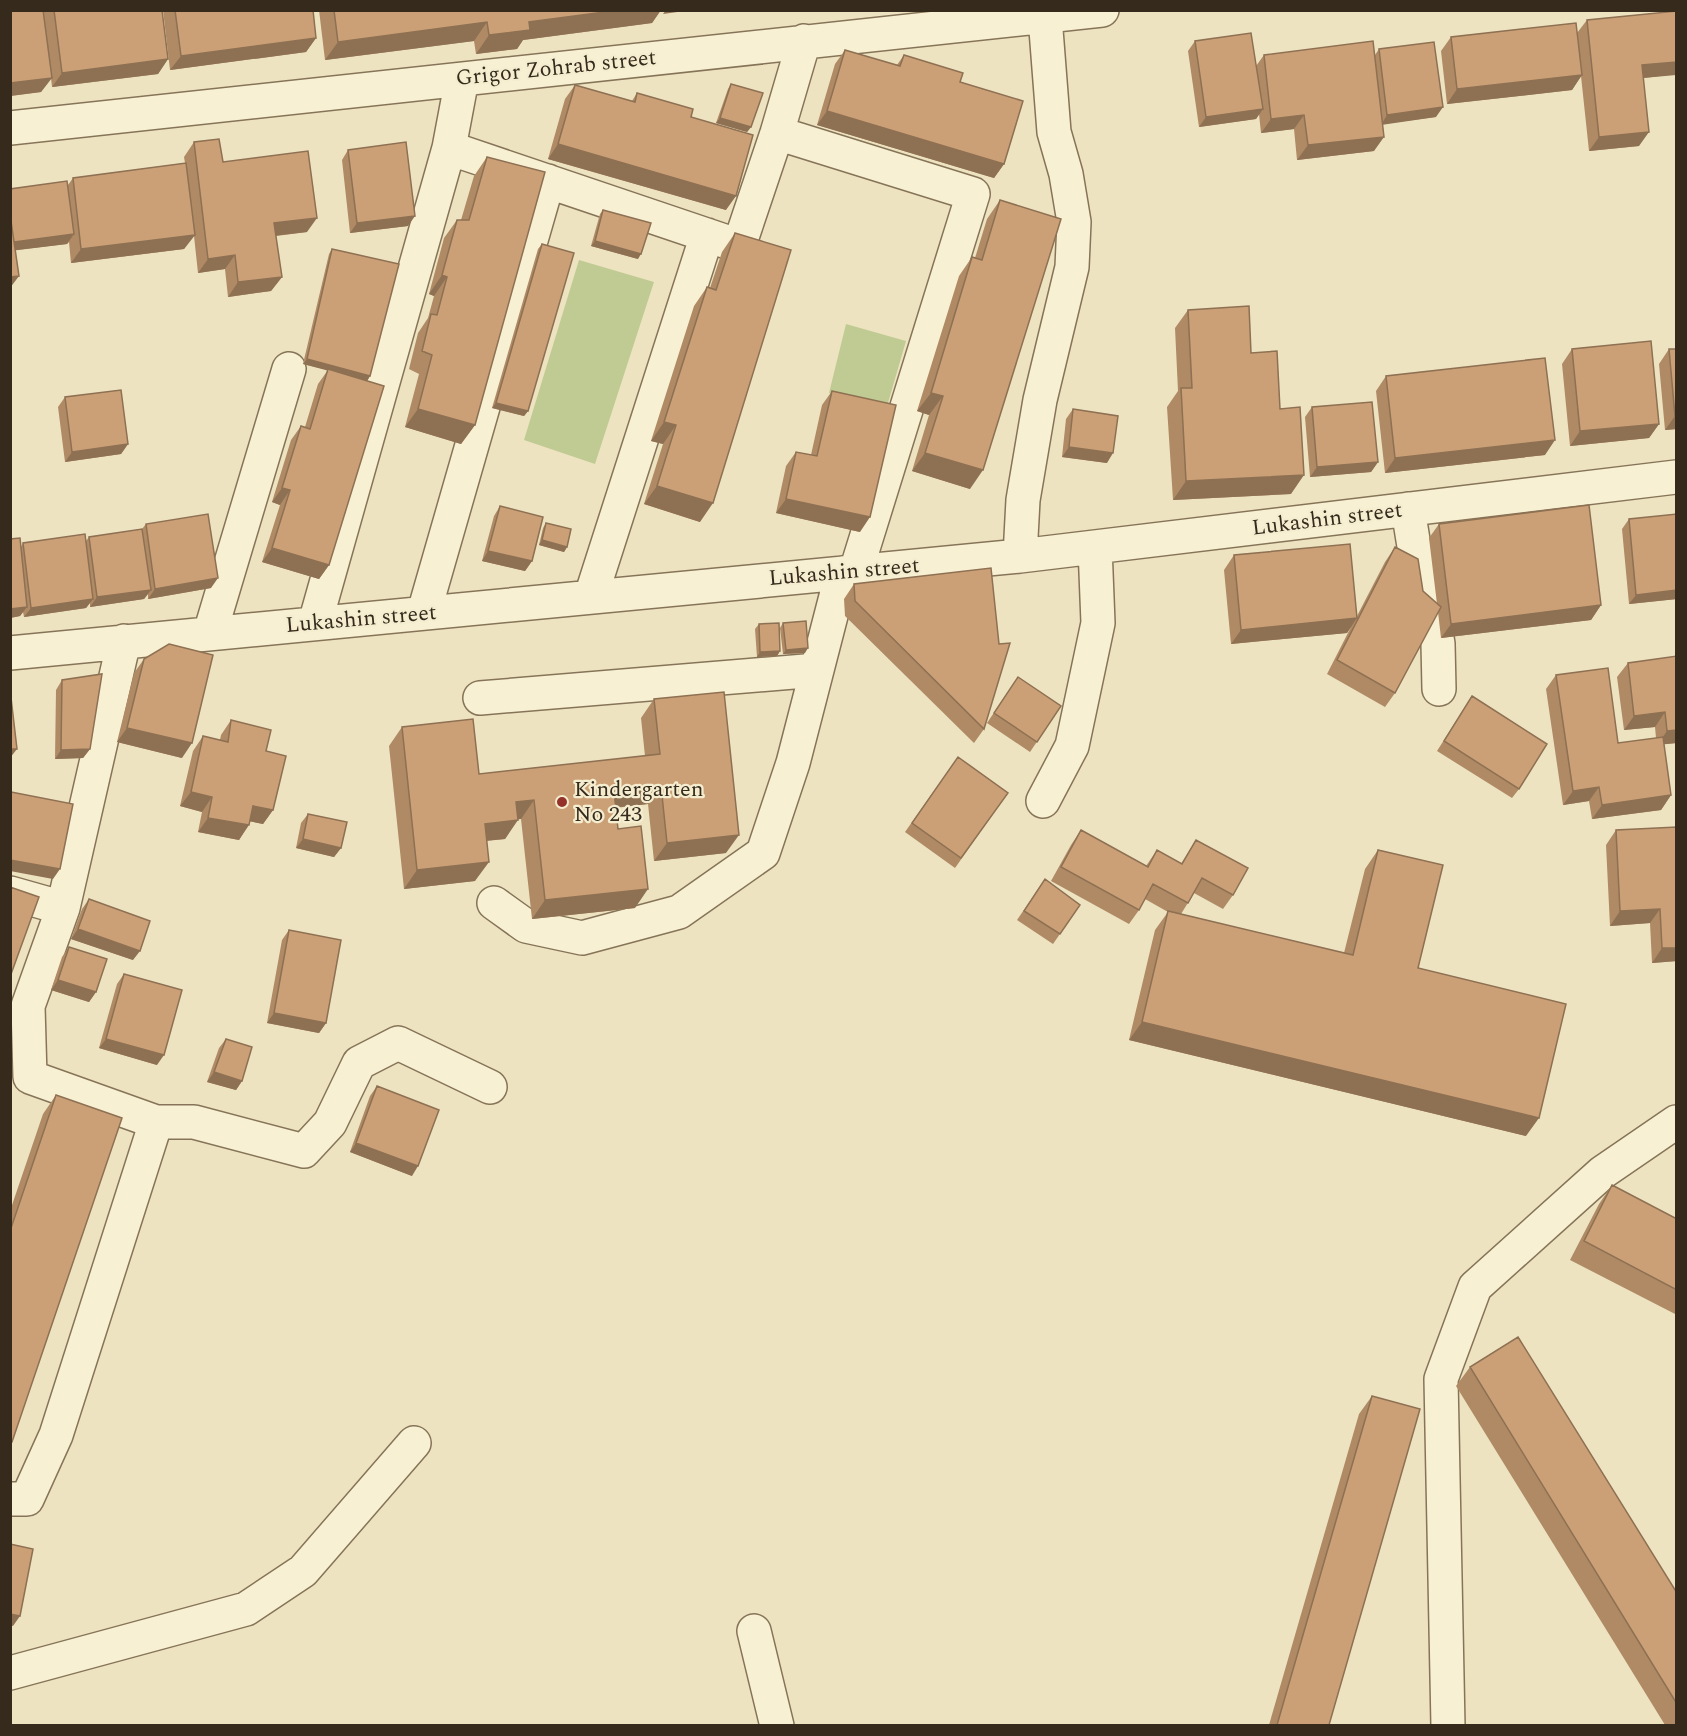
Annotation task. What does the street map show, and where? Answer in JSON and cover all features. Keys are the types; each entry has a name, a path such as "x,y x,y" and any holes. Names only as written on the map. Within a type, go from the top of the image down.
{"street":[{"name":"Grigor Zohrab street","path":"10,128 1102,10"},
{"path":"1020,556 1023,500 1040,400 1072,267 1074,222 1066,174 1054,132 1045,17"},
{"path":"449,148 739,246 777,133 804,41"},
{"path":"315,623 449,148 462,79"},
{"path":"494,903 526,926 582,938 679,912 763,853 793,763 817,670 973,194 777,133"},
{"path":"424,612 548,181"},
{"path":"591,597 707,236"},
{"path":"210,633 289,369"},
{"name":"Lukashin street","path":"10,653 1020,556 1677,477"},
{"path":"1408,509 1418,571 1433,614 1438,644 1439,688"},
{"path":"1043,801 1072,746 1098,623 1095,547"},
{"path":"124,641 63,908 28,1006 30,1077 156,1122 194,1122 304,1151 330,1123 359,1062 398,1042 490,1087"},
{"path":"480,698 817,670"},
{"path":"10,894 63,908"},
{"path":"10,1499 27,1499 56,1435 156,1122"},
{"path":"1448,1725 1441,1378 1475,1287 1603,1172 1677,1122"},
{"path":"10,1673 246,1609 303,1571 414,1443"},
{"path":"754,1631 777,1725"}],"green space":[{"path":"579,260 654,282 595,464 524,440"},
{"path":"846,324 906,341 886,410 829,393"}],"building":[{"path":"10,10 43,10 52,78 10,83"},
{"path":"54,10 162,10 168,59 62,73"},
{"path":"175,10 313,10 316,38 181,56"},
{"path":"334,10 620,10 529,22 530,30 489,35 487,22 338,42"},
{"path":"1677,11 1677,62 1642,65 1649,132 1599,137 1587,20"},
{"path":"1576,23 1582,75 1457,89 1451,37"},
{"path":"1251,33 1263,109 1206,117 1195,41"},
{"path":"1373,41 1384,137 1308,145 1304,115 1271,119 1264,55"},
{"path":"1434,42 1443,107 1387,115 1379,49"},
{"path":"845,50 900,66 904,55 963,73 960,82 1023,101 1004,164 827,111"},
{"path":"731,84 763,93 751,127 720,118"},
{"path":"575,85 635,102 637,93 693,109 691,117 753,135 736,196 558,144"},
{"path":"219,139 223,162 308,151 317,218 274,223 282,277 238,282 235,255 208,259 194,142"},
{"path":"406,142 415,216 357,223 348,150"},
{"path":"487,157 545,172 475,425 418,409 432,355 422,351 431,314 437,315 447,277 442,275 457,220 469,220"},
{"path":"186,163 195,235 81,249 73,178"},
{"path":"67,181 74,234 14,242 10,214 10,189"},
{"path":"1000,200 1061,219 983,470 925,453 943,396 931,393 972,257 982,260"},
{"path":"603,210 651,223 641,254 595,241"},
{"path":"10,214 19,276 10,277"},
{"path":"735,233 791,250 713,503 657,486 676,425 664,422 707,287 716,290"},
{"path":"542,244 574,253 528,411 496,403"},
{"path":"332,249 399,264 370,376 307,359"},
{"path":"1249,306 1251,353 1277,351 1280,409 1300,407 1304,475 1186,481 1181,388 1192,388 1188,310"},
{"path":"1651,341 1659,424 1580,431 1572,349"},
{"path":"1669,349 1677,349 1677,416 1675,416"},
{"path":"1545,358 1555,440 1395,458 1386,376"},
{"path":"328,369 384,386 329,565 272,548 290,490 282,488 301,426 310,429"},
{"path":"121,390 128,444 72,452 65,397"},
{"path":"832,391 896,405 870,517 786,499 796,452 817,456"},
{"path":"1372,402 1378,462 1317,467 1312,407"},
{"path":"1073,409 1118,416 1113,453 1069,447"},
{"path":"1589,505 1601,605 1451,624 1439,524"},
{"path":"500,506 543,517 532,561 488,551"},
{"path":"208,514 218,578 155,589 146,524"},
{"path":"1677,514 1677,590 1636,595 1629,519"},
{"path":"546,523 571,529 567,547 542,540"},
{"path":"142,529 151,590 97,597 89,537"},
{"path":"85,534 93,599 31,608 23,543"},
{"path":"20,538 27,607 10,609 10,539"},
{"path":"1350,544 1357,618 1241,630 1234,555"},
{"path":"1395,547 1418,559 1423,591 1441,607 1395,693 1337,660"},
{"path":"991,568 999,644 1010,643 984,729 855,601 854,584"},
{"path":"806,621 808,648 786,650 783,623"},
{"path":"779,623 780,651 760,652 759,624"},
{"path":"169,644 213,655 192,743 127,728 144,659"},
{"path":"1677,656 1677,730 1667,731 1665,712 1634,716 1628,663"},
{"path":"1608,668 1618,743 1663,737 1671,795 1602,805 1599,787 1573,791 1556,675"},
{"path":"102,674 90,749 61,750 62,680"},
{"path":"1018,677 1061,706 1037,742 994,713"},
{"path":"10,689 17,749 10,749"},
{"path":"724,692 739,835 667,843 661,786 614,791 618,829 641,826 648,889 545,900 534,800 516,802 518,820 485,824 489,862 417,870 402,727 473,719 479,774 660,754 654,699"},
{"path":"1472,696 1547,744 1519,789 1444,741"},
{"path":"231,720 271,730 266,751 286,756 273,810 253,806 249,825 208,818 212,797 191,792 203,736 228,742"},
{"path":"958,757 1008,793 961,858 912,823"},
{"path":"11,792 73,804 60,869 10,860"},
{"path":"308,814 347,822 341,848 303,839"},
{"path":"1677,827 1677,948 1662,948 1660,909 1620,911 1616,830"},
{"path":"1081,830 1148,867 1157,850 1182,864 1196,840 1248,868 1233,895 1202,878 1188,903 1153,884 1139,910 1061,867"},
{"path":"1378,850 1443,865 1418,968 1566,1004 1539,1118 1142,1022 1168,911 1353,955"},
{"path":"1045,879 1080,905 1060,934 1024,911"},
{"path":"10,887 39,897 10,977"},
{"path":"89,899 150,921 140,951 78,929"},
{"path":"289,930 341,940 326,1023 274,1013"},
{"path":"69,947 107,959 96,992 58,980"},
{"path":"124,974 182,990 164,1055 106,1039"},
{"path":"226,1039 252,1047 242,1081 214,1072"},
{"path":"377,1086 439,1110 418,1166 356,1143"},
{"path":"56,1095 122,1118 12,1442 10,1441 10,1231"},
{"path":"1612,1185 1677,1219 1677,1290 1584,1241"},
{"path":"1518,1337 1677,1593 1677,1704 1470,1367"},
{"path":"1372,1396 1420,1409 1329,1725 1277,1725"},
{"path":"10,1544 33,1549 20,1616 10,1614"}],"place":[{"name":"Kindergarten No 243","path":"562,802"}]}
